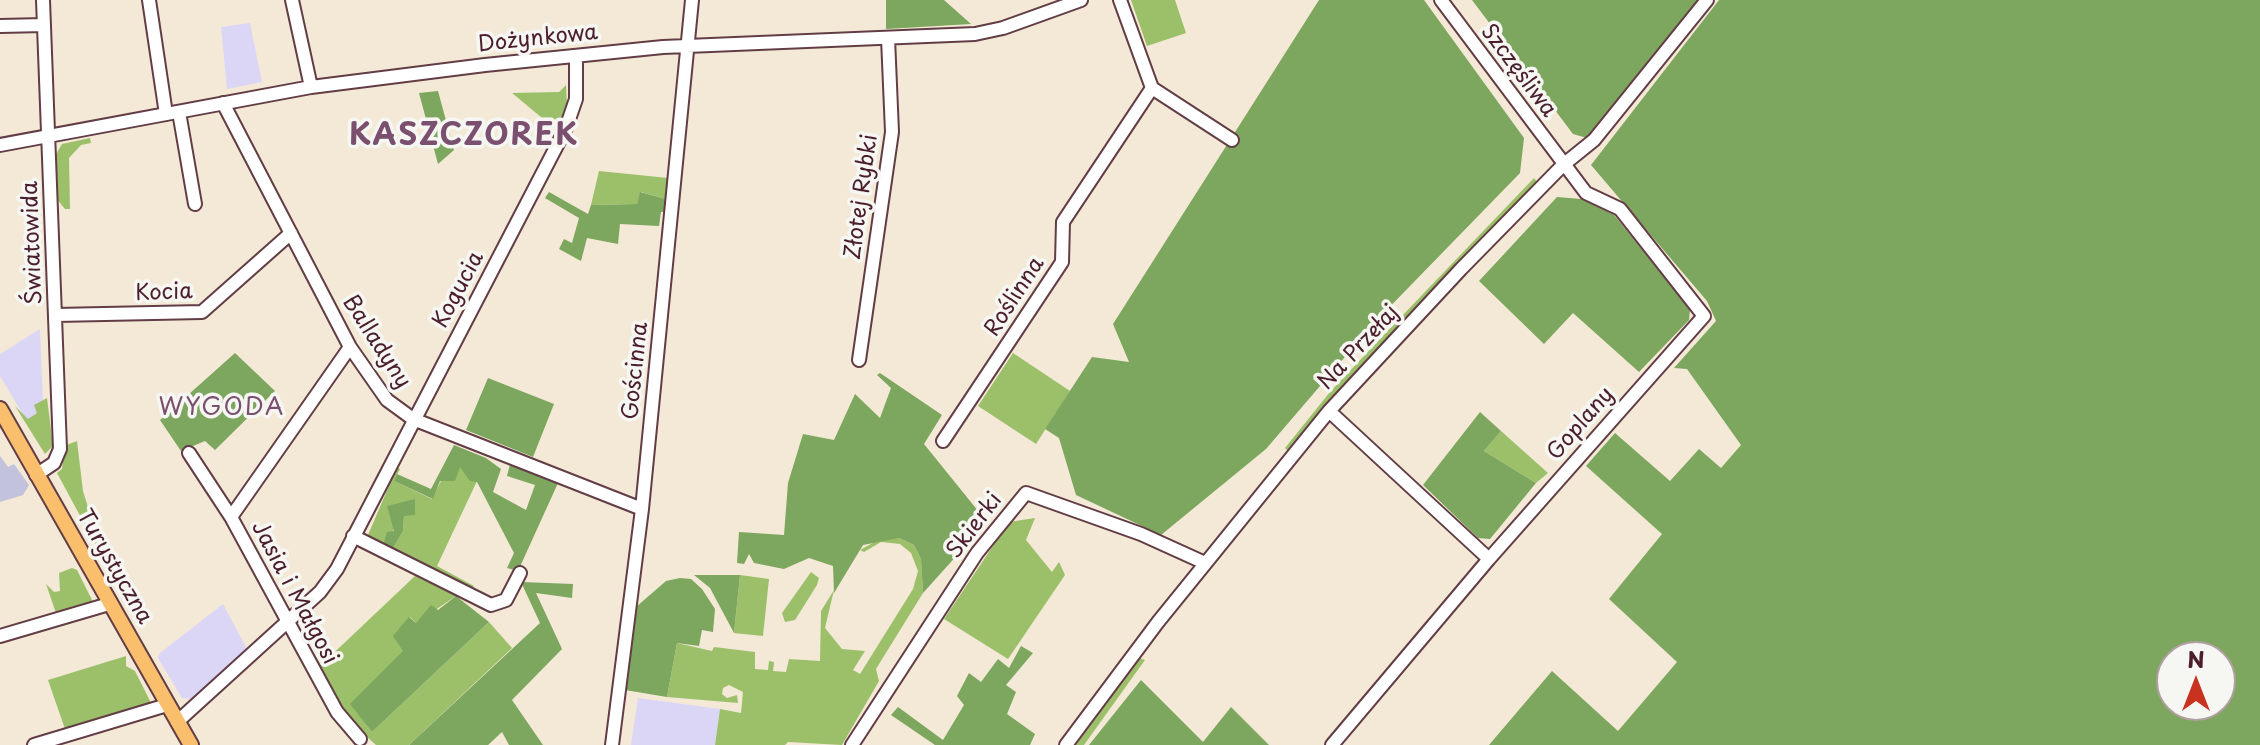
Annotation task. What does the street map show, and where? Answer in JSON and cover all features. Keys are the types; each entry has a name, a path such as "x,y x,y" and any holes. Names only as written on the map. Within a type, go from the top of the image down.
{"main road":[{"name":"Turystyczna","path":"0,409 191,745"}],"street":[{"name":"Światowida","path":"36,475 54,463 60,449 43,0"},
{"path":"149,0 172,113 195,204"},
{"path":"292,0 311,87"},
{"name":"Gościnna","path":"612,745 642,509 692,0"},
{"name":"Dożynkowa","path":"0,145 311,87 576,56 689,46 992,31 1081,0"},
{"path":"1120,0 1152,88 1232,140"},
{"name":"Szczęśliwa","path":"1441,0 1586,193 1620,209 1704,316"},
{"name":"Na Przełaj","path":"1066,745 1205,563 1329,411 1563,165 1594,140 1707,0"},
{"path":"0,26 44,25"},
{"name":"Złotej Rybki","path":"859,360 892,132 888,38"},
{"name":"Kogucia","path":"177,722 329,582 569,122 577,90 576,56"},
{"name":"Roślinna","path":"943,441 1062,262 1063,222 1152,88"},
{"name":"Balladyny","path":"223,103 350,347 380,393 413,419 642,509"},
{"name":"Kocia","path":"56,315 202,312 291,233"},
{"name":"Goplany","path":"1332,745 1489,559 1704,316"},
{"name":"Jasia i Małgosi","path":"350,347 231,517 286,624 337,712 360,739"},
{"path":"1329,411 1489,559"},
{"path":"189,453 231,517"},
{"name":"Skierki","path":"852,745 977,553 1026,493 1141,534 1205,563"},
{"path":"353,536 491,605 506,600 520,573"},
{"path":"0,636 109,604"},
{"path":"34,745 167,705"}],"shaded area":[{"path":"250,23 262,82 227,89 221,27"},
{"path":"40,329 45,452 0,376 0,354"},
{"path":"0,456 8,467 14,464 29,485 23,495 0,502"},
{"path":"223,604 247,649 191,699 182,698 158,658 160,653"},
{"path":"638,698 720,709 715,745 631,745"}],"green space":[{"path":"886,0 944,0 971,24 886,29"},
{"path":"1131,0 1175,0 1186,33 1147,46"},
{"path":"1319,0 1424,0 1524,138 1520,173 1374,323 1266,449 1161,535 1076,495 1059,438 1045,429 1092,357 1129,362 1113,324"},
{"path":"1472,0 1699,0 1587,138 1573,134"},
{"path":"1719,0 2260,0 2260,745 1489,745 1552,671 1618,731 1677,662 1609,599 1662,534 1586,466 1615,433 1670,481 1699,449 1721,468 1741,445 1687,369 1674,368 1716,321 1707,301 1591,165"},
{"path":"566,85 567,104 559,132 512,93 559,92"},
{"path":"438,91 454,150 438,164 419,93"},
{"path":"90,138 91,143 81,145 69,158 70,209 65,209 56,198 55,156 62,144"},
{"path":"599,171 668,178 666,199 641,192 637,204 591,205"},
{"path":"1534,178 1537,182 1402,321 1400,318"},
{"path":"549,192 588,214 591,205 637,204 640,192 666,199 665,212 661,212 659,226 620,224 618,244 587,238 581,261 559,249 564,239 572,243 579,218 545,198"},
{"path":"1557,197 1581,199 1614,215 1690,309 1689,320 1639,372 1573,313 1544,344 1479,281"},
{"path":"1398,320 1401,322 1288,451 1285,448 1330,392"},
{"path":"235,353 275,391 215,450 205,441 181,451 160,420"},
{"path":"1013,353 1070,391 1036,444 978,406"},
{"path":"880,373 942,415 924,444 987,522 923,593 921,559 914,545 899,538 863,545 834,593 833,566 809,558 784,569 754,563 749,554 744,564 737,563 739,532 784,535 788,483 803,434 834,440 855,394 880,418 891,388 877,375"},
{"path":"488,378 554,404 533,457 466,430"},
{"path":"47,398 53,446 45,454 15,406 28,419 37,413 34,405"},
{"path":"1480,412 1501,431 1484,451 1536,483 1490,539 1478,538 1423,485"},
{"path":"1501,431 1548,473 1536,483 1484,451"},
{"path":"77,441 83,491 105,562 57,473 62,469 64,446"},
{"path":"454,445 486,458 501,469 493,492 526,510 535,485 507,476 510,464 558,483 518,571 507,568 514,553 477,482 470,481 460,467 455,481 440,481 433,499 394,481 397,474 431,489"},
{"path":"460,466 477,481 437,566 474,586 471,589 392,550 403,531 404,516 414,499 383,546 368,535 397,467 400,469 394,481 432,499 441,481"},
{"path":"415,499 415,515 404,516 403,531 392,550 383,546 387,532 394,531 387,506"},
{"path":"1035,518 1026,540 1052,572 1059,562 1065,575 1008,659 944,619 1009,522"},
{"path":"899,538 914,545 921,559 923,593 876,669 879,681 842,745 788,742 785,745 715,745 720,709 741,713 743,692 729,685 723,688 722,694 727,698 737,695 738,703 667,697 677,643 712,651 714,647 755,652 755,669 768,670 769,661 774,662 773,671 786,672 789,659 820,661 821,611 834,590 825,628 842,649 865,651 853,670 860,674 913,589 918,571 911,553 900,544 881,542 864,552 860,550 880,539"},
{"path":"72,568 77,570 94,604 57,616 46,584 54,592 60,591 59,573"},
{"path":"811,572 819,578 817,585 795,620 785,622 782,613"},
{"path":"694,575 740,575 734,633 710,588"},
{"path":"740,575 769,579 763,636 734,633"},
{"path":"415,576 456,596 416,623 410,617 404,651 351,704 372,732 489,622 512,648 409,745 376,745 367,737 358,745 363,738 341,711 308,655 313,652 321,665"},
{"path":"691,579 715,609 713,632 702,630 699,646 677,643 667,697 625,690 636,607 666,581"},
{"path":"521,582 573,584 572,598 536,593 562,649 512,700 543,745 509,745 502,732 488,745 409,745 540,623"},
{"path":"456,596 489,622 372,732 350,704 403,651 393,636 409,617 416,623 431,605 438,610"},
{"path":"1021,646 1033,653 1006,685 1016,692 1007,714 1035,734 1030,745 935,745 891,715 898,707 943,740 964,705 957,696 969,673 981,682 998,659 1009,668"},
{"path":"126,656 126,666 135,671 152,705 65,729 48,680"},
{"path":"1139,658 1145,660 1084,745 1075,745"},
{"path":"1141,680 1203,742 1231,707 1269,745 1089,745"}],"district":[{"name":"KASZCZOREK","path":"464,137"},
{"name":"WYGODA","path":"222,408"}]}
